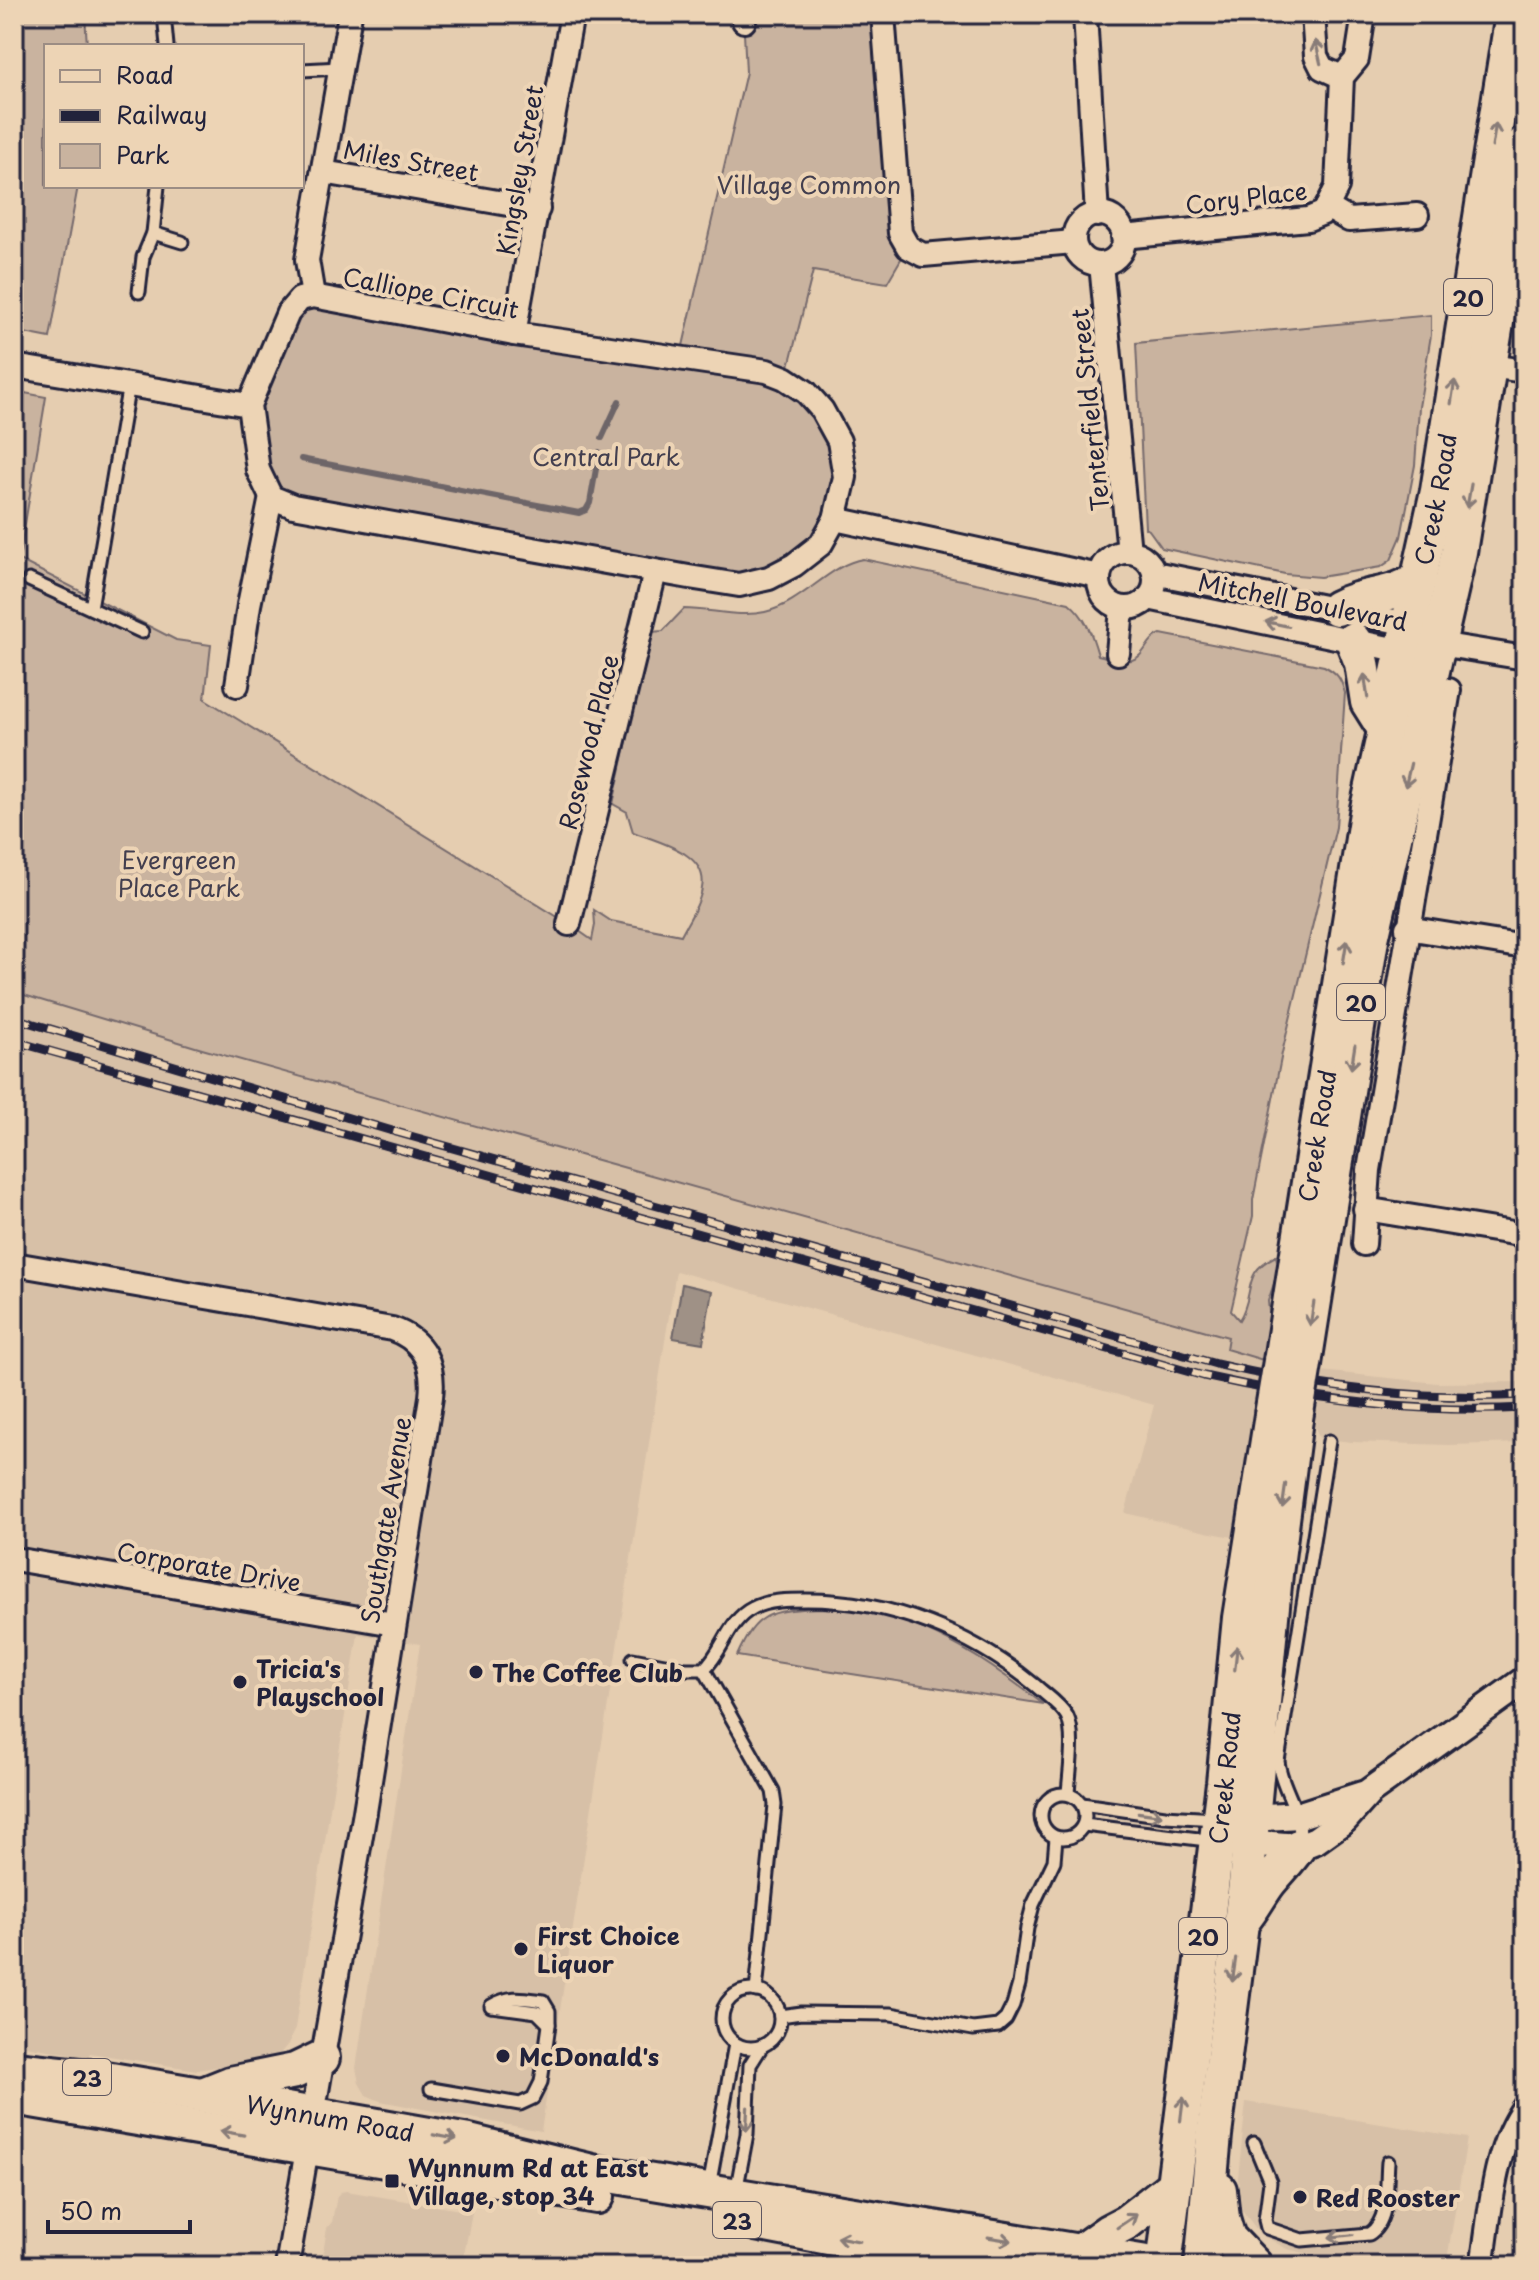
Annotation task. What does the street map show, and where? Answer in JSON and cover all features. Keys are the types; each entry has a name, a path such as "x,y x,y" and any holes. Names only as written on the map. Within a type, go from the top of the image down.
{"main road":[{"name":"Creek Road","path":"1202,2266 1211,2159 1240,1924 1234,1831 1240,1618 1284,1417 1367,813 1438,491 1513,14"},
{"name":"Creek Road","path":"1292,1362 1371,939 1462,536 1525,143"},
{"path":"1337,608 1357,598 1397,592 1419,579"},
{"path":"1353,640 1362,663 1368,702 1385,729"},
{"name":"Creek Road","path":"1164,2266 1172,2187 1234,1831"},
{"path":"1240,1924 1266,1886 1285,1866 1297,1832"},
{"path":"201,2095 230,2084 295,2071 322,2058"},
{"name":"Wynnum Road","path":"14,2069 99,2078 201,2095 311,2130 979,2266"},
{"name":"Wynnum Road","path":"14,2097 311,2130 469,2142 567,2167 1164,2266"},
{"path":"1211,2159 1221,2194 1222,2218 1228,2238 1255,2266"},
{"path":"1080,2252 1127,2222 1172,2187"}],"street":[{"path":"313,296 307,260 350,14"},
{"name":"Kingsley Street","path":"514,334 572,14"},
{"path":"883,14 900,233 908,247 923,255 1074,242"},
{"path":"1085,14 1097,215"},
{"path":"1313,14 1316,56 1322,68 1342,77"},
{"path":"1327,207 1337,187 1342,77 1357,59 1364,14"},
{"name":"Miles Street","path":"323,172 538,209"},
{"name":"Cory Place","path":"1123,237 1308,219 1323,213 1327,207 1349,220 1417,215"},
{"path":"1097,215 1112,217 1122,229 1124,245 1121,253 1109,263 1093,265 1079,256 1074,242 1073,234 1082,220 1097,215"},
{"name":"Tenterfield Street","path":"1101,264 1129,552"},
{"name":"Calliope Circuit","path":"249,405 288,313 300,299 313,296 514,334 767,371 806,392 822,410 839,441 845,477 835,519 821,544 794,565 769,578 739,585 293,506 271,497"},
{"path":"14,366 249,405 258,470 271,497 249,605 237,685"},
{"path":"1490,366 1525,371"},
{"path":"835,519 1099,576"},
{"path":"1129,552 1121,552 1106,560 1099,576 1102,593 1114,605 1122,608 1136,606 1148,598 1153,590 1154,573"},
{"name":"Mitchell Boulevard","path":"1129,552 1145,558 1154,573 1337,608 1406,637 1439,644"},
{"name":"Rosewood Place","path":"569,924 655,572"},
{"name":"Mitchell Boulevard","path":"1148,598 1353,640 1406,637"},
{"path":"1118,653 1122,608"},
{"path":"1439,644 1525,658"},
{"path":"1364,1244 1369,1170 1449,690"},
{"path":"1407,928 1525,947"},
{"path":"1365,1209 1525,1235"},
{"name":"Southgate Avenue","path":"14,1264 383,1327 401,1332 415,1342 429,1362 432,1388 287,2266"},
{"name":"Corporate Drive","path":"14,1559 394,1624"},
{"path":"1234,1831 1297,1832 1316,1840 1344,1820 1369,1792 1525,1680"},
{"path":"1482,2266 1502,2150 1525,2106"}],"lane":[{"path":"164,14 167,44"},
{"path":"304,70 340,68"},
{"path":"139,292 143,257 153,233 158,188"},
{"path":"153,233 182,242"},
{"path":"91,608 129,384"},
{"path":"29,580 142,632"},
{"path":"1297,1832 1279,1771 1279,1750 1329,1441"},
{"path":"633,1659 686,1669 704,1669 714,1659 727,1631 753,1607 786,1600 832,1600 879,1607 968,1639 997,1656 1056,1703 1068,1717 1071,1747 1068,1794"},
{"path":"704,1669 773,1791 775,1805 756,1991"},
{"path":"1082,1804 1084,1825 1069,1838 1056,1838 1044,1829 1040,1814 1047,1800 1068,1794 1082,1804 1165,1816 1234,1831"},
{"path":"1084,1825 1234,1831"},
{"path":"780,2016 801,2013 891,2014 973,2029 998,2026 1006,2019 1013,2005 1033,1905 1054,1861 1056,1838"},
{"path":"722,2194 747,2134 750,2065 762,2046 776,2033 780,2016 772,2000 756,1991 736,1994 723,2009 723,2028 735,2044 743,2048 762,2046"},
{"path":"431,2089 520,2104 533,2098 541,2082 549,2011 543,2001 514,1997 491,2006"},
{"path":"722,2194 735,2044"},
{"path":"1254,2143 1270,2182 1265,2220 1267,2228 1302,2240 1369,2234 1377,2229 1382,2219 1388,2162"}],"shaded area":[{"path":"14,992 202,1049 1229,1337 1227,1350 1263,1360 1263,1365 1437,1383 1525,1382 1525,1443 1449,1445 1319,1438 1315,1427 1316,1417 1257,1408 1238,1538 1206,1532 1125,1513 1154,1405 676,1271 541,2131 380,2101 366,2095 359,2083 356,2068 420,1644 358,1634 295,2028 289,2043 278,2056 197,2070 90,2053 88,2057 14,2044"},
{"path":"682,1284 712,1291 703,1343 673,1338"},
{"path":"1246,2102 1467,2138 1446,2266 1361,2266 1287,2249 1260,2234 1242,2210 1238,2178"},
{"path":"346,2191 472,2212 462,2266 321,2266 327,2228 332,2222 337,2196"}],"green space":[{"path":"14,14 85,14 87,44 44,44 44,188 78,188 50,338 14,331"},
{"name":"Central Park","path":"743,14 883,14 908,247 887,283 813,271 786,378 806,392 845,477 821,544 739,585 271,497 249,405 300,299 680,359 746,72"},
{"path":"1431,315 1415,465 1401,537 1391,560 1381,567 1320,577 1285,574 1162,548 1145,528 1136,343"},
{"name":"Evergreen Place Park","path":"14,391 46,397 19,560 176,640 211,645 205,699 592,940 594,910 611,921 681,935 701,894 702,876 698,866 680,851 633,832 627,812 613,804 651,632 663,631 684,609 745,614 765,612 792,601 839,568 863,559 1069,603 1088,626 1098,655 1132,660 1161,634 1324,666 1333,671 1345,693 1336,827 1282,1053 1253,1200 1253,1216 1231,1311 1239,1320 1257,1270 1276,1256 1279,1269 1268,1301 1271,1333 1263,1360 1226,1349 1228,1337 202,1049 14,992"},
{"path":"820,1608 870,1612 917,1626 983,1661 1043,1704 737,1656 759,1621 778,1612"}],"waterway":[{"path":"602,438 619,401"},
{"path":"301,459 579,513 586,510 590,503 599,452"}],"railway":[{"path":"14,1018 389,1130 1216,1364 1369,1391 1447,1396 1525,1395"},
{"path":"14,1041 1204,1376 1284,1392 1403,1407 1525,1408"}],"place":[{"name":"The Coffee Club","path":"476,1672"},
{"name":"Tricia's Playschool","path":"240,1682"},
{"name":"First Choice Liquor","path":"521,1949"},
{"name":"McDonald's","path":"503,2056"},
{"name":"Wynnum Rd at East Village, stop 34","path":"392,2181"},
{"name":"Red Rooster","path":"1300,2197"}],"park label":[{"name":"Village Common","path":"809,184"}]}
